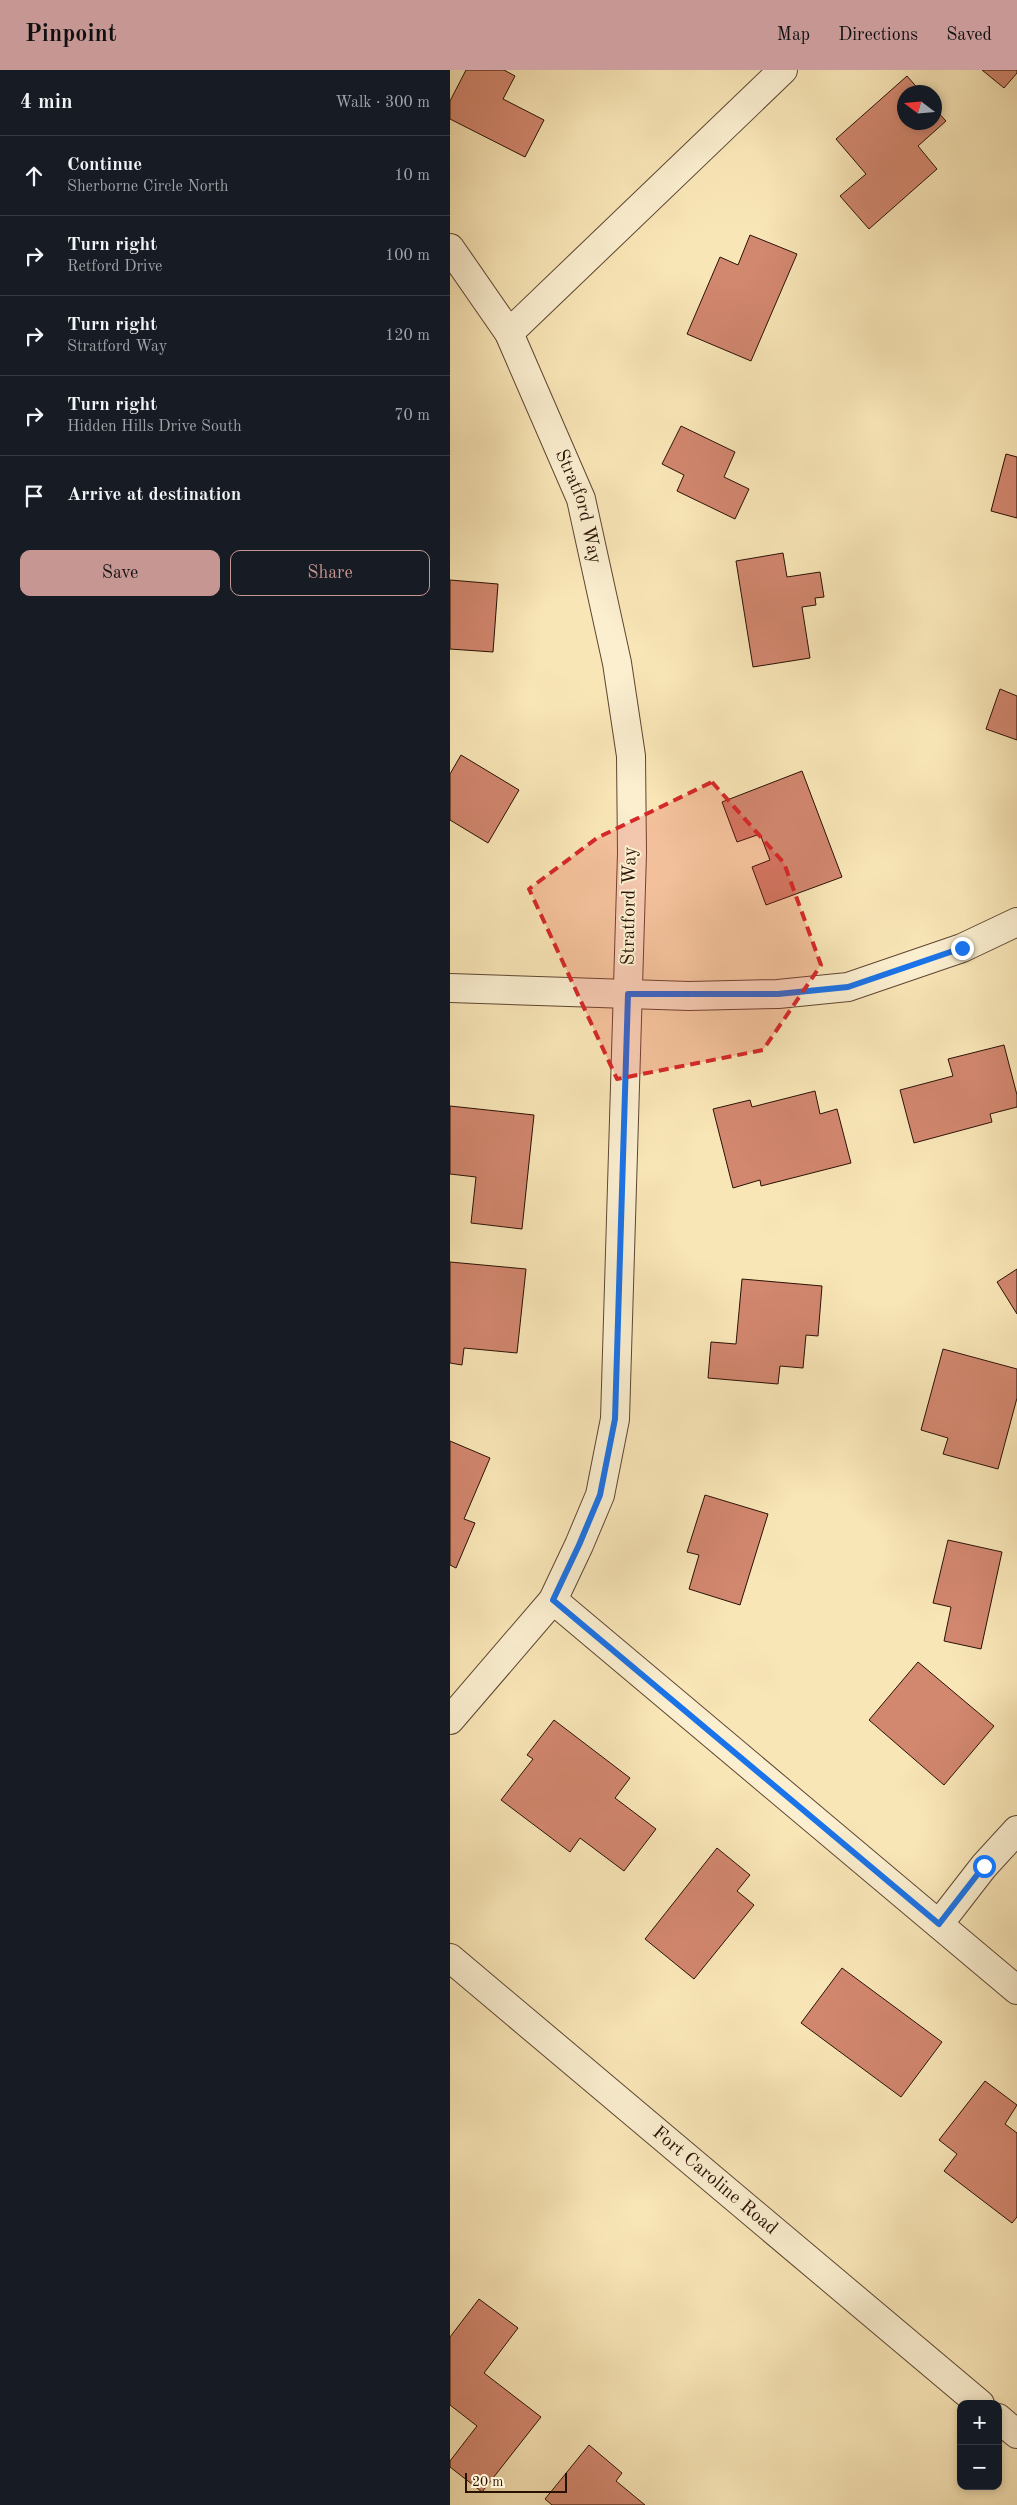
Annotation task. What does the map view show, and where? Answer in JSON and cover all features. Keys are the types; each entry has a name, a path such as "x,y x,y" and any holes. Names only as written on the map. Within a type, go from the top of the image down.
{"street":[{"path":"509,333 783,70"},
{"name":"Stratford Way","path":"450,248 509,333 582,499 618,663 631,756 632,853 615,1419 600,1495 553,1600 450,1720"},
{"path":"450,988 628,994 778,994 848,987 962,948 1017,922"},
{"path":"553,1600 1017,1990"},
{"path":"939,1924 984,1866 1017,1830"},
{"name":"Fort Caroline Road","path":"450,1958 975,2400"},
{"path":"1002,2421 1017,2434"}],"highlighted area":[{"path":"712,782 784,863 821,965 763,1050 617,1079 573,980 529,889 597,838"}],"building":[{"path":"466,70 504,70 515,76 503,99 544,120 525,157 450,119 450,101"},
{"path":"982,70 1017,70 1017,73 1004,88"},
{"path":"907,76 915,85 897,85 897,130 936,130 918,146 937,169 869,229 840,196 866,174 836,139"},
{"path":"942,117 946,121 942,125"},
{"path":"750,235 797,254 751,361 687,334 720,257 738,265"},
{"path":"681,426 735,452 724,477 749,489 735,519 677,491 684,475 662,464"},
{"path":"1006,454 1017,457 1017,518 991,511"},
{"path":"783,553 787,577 820,572 824,597 815,598 816,605 802,607 810,658 753,667 736,561"},
{"path":"450,580 498,584 493,652 450,649"},
{"path":"1000,689 1017,696 1017,740 986,729"},
{"path":"461,755 519,790 488,843 450,820 450,774"},
{"path":"802,771 842,877 766,905 752,867 770,860 760,834 737,842 722,802"},
{"path":"1004,1045 1017,1095 1017,1107 990,1114 992,1122 914,1143 900,1090 953,1076 948,1059"},
{"path":"815,1091 820,1114 837,1109 851,1163 761,1186 760,1180 733,1188 713,1109 750,1100 752,1107"},
{"path":"450,1106 534,1115 522,1229 471,1223 476,1177 450,1174"},
{"path":"450,1262 526,1269 517,1353 464,1348 462,1365 450,1363"},
{"path":"1017,1269 1017,1314 997,1282"},
{"path":"742,1279 822,1286 818,1336 806,1335 803,1368 780,1366 778,1384 708,1378 711,1342 736,1344"},
{"path":"943,1349 1017,1369 1017,1398 998,1469 943,1454 948,1438 921,1430"},
{"path":"450,1441 490,1458 464,1519 475,1523 456,1568 450,1565"},
{"path":"705,1495 768,1514 740,1605 689,1589 699,1555 687,1552"},
{"path":"948,1540 1002,1552 981,1649 944,1641 951,1607 933,1603"},
{"path":"918,1662 994,1726 944,1785 869,1720"},
{"path":"554,1720 630,1778 615,1798 656,1829 624,1871 580,1838 570,1852 501,1800 533,1759 527,1755"},
{"path":"717,1848 750,1875 737,1891 754,1905 694,1979 645,1939"},
{"path":"842,1968 942,2042 901,2097 801,2023"},
{"path":"985,2081 1017,2105 1005,2124 1017,2133 1017,2217 1012,2223 944,2171 957,2154 939,2140"},
{"path":"479,2299 518,2328 484,2373 541,2417 482,2492 450,2467 450,2461 477,2426 450,2405 450,2337"},
{"path":"589,2445 622,2473 616,2481 645,2505 552,2505 545,2499"}],"route":[{"path":"962,948 848,987 778,994 689,996 628,994 615,1419 600,1495 553,1600 939,1924 984,1866"}]}
